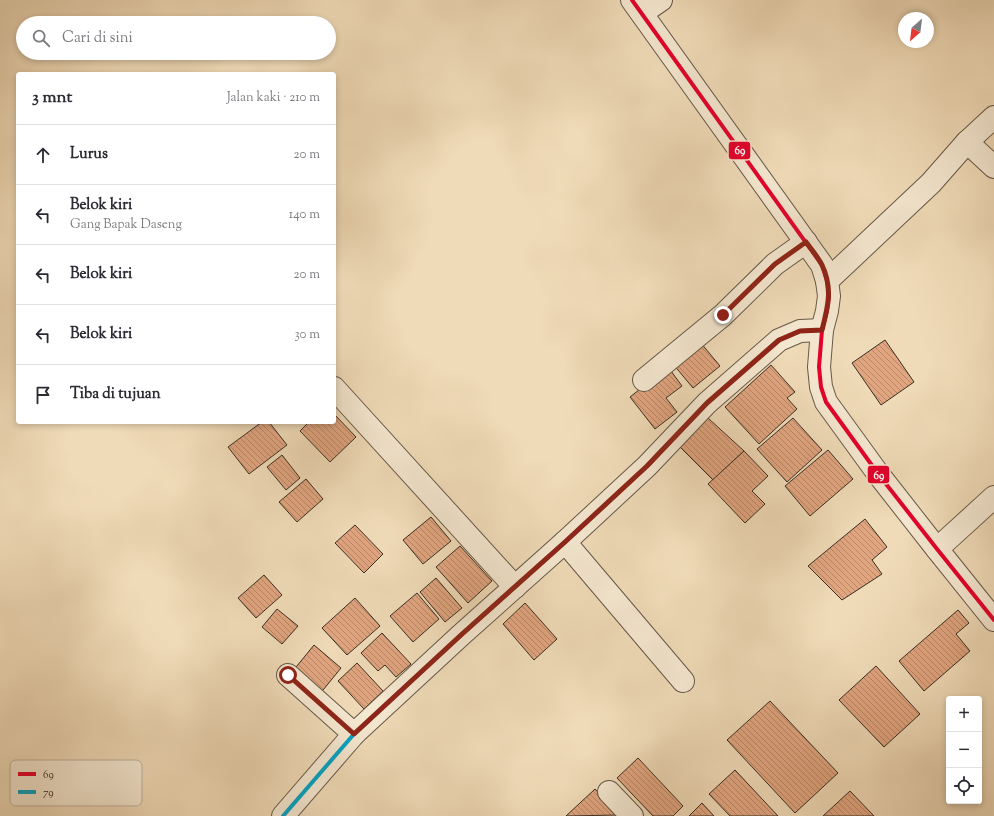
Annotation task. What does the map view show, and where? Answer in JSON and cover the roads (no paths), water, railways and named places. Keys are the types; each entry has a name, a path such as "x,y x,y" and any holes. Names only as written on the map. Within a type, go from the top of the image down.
{"street":[{"path":"661,0 637,6 822,265 827,281 829,296 822,330 819,367 821,387 826,402 879,475 994,620"},
{"path":"827,281 931,183 967,142 994,117"},
{"path":"967,142 994,167"},
{"path":"644,380 723,315 775,264 806,242"},
{"path":"282,816 354,734 647,466 707,403 779,340 800,331 822,330"},
{"path":"336,390 515,587"},
{"path":"937,549 994,497"},
{"path":"565,542 683,681"},
{"path":"288,675 354,734"},
{"path":"609,792 632,816"}]}
